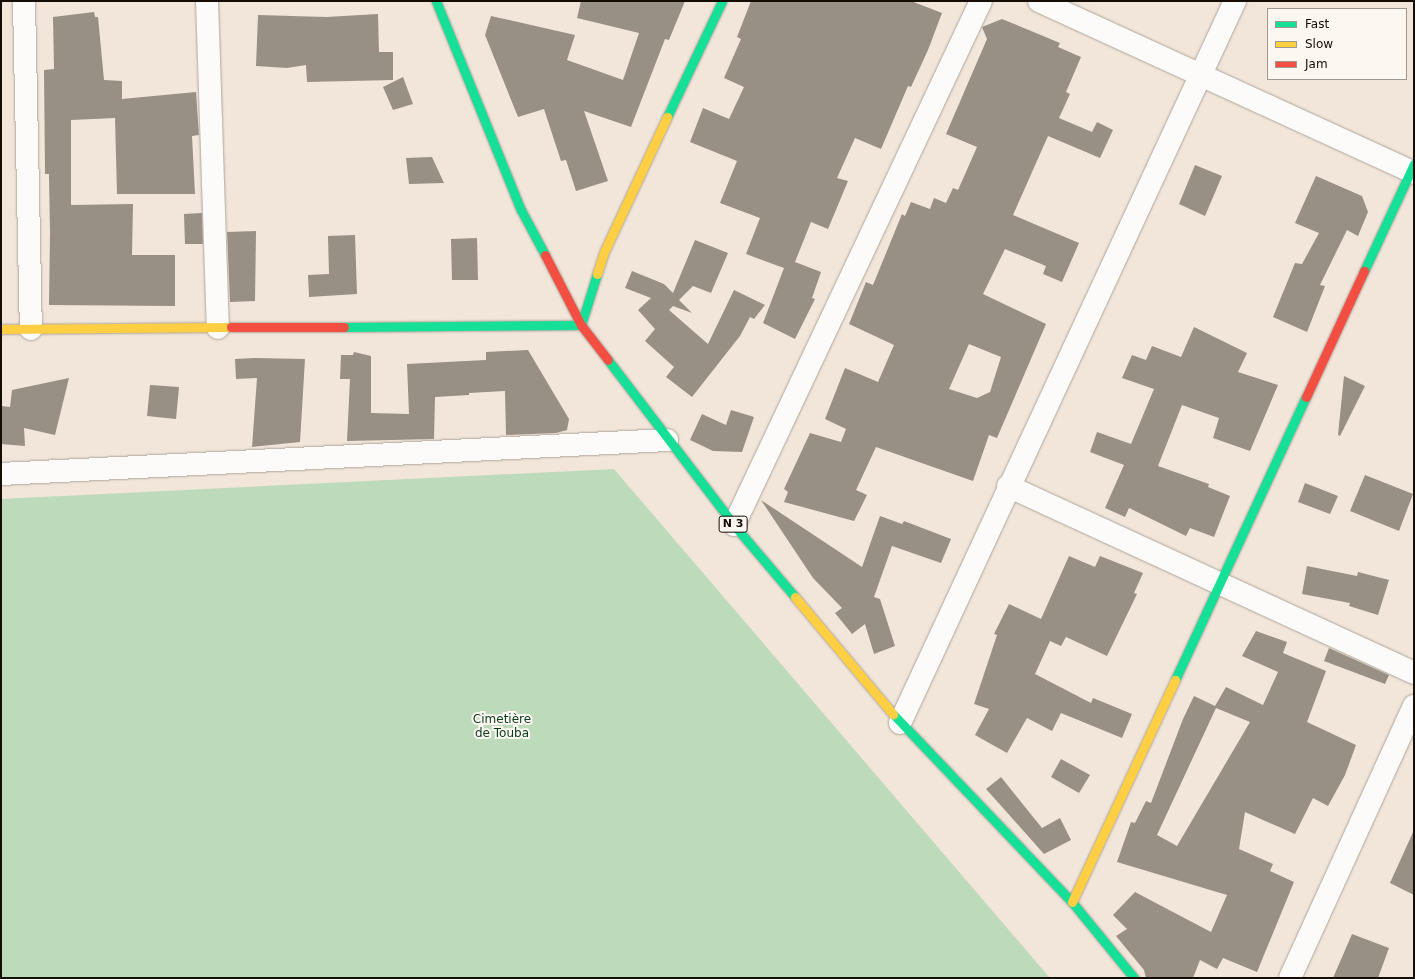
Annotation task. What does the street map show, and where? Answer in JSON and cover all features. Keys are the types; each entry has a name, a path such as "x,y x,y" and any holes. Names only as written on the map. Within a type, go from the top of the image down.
{"street":[{"path":"24,1 31,329"},
{"path":"207,1 218,328"},
{"name":"N 3","path":"436,1 521,210 581,325 667,440 734,525 900,723 1072,902 1134,978"},
{"path":"1,329 581,325 605,250 722,1"},
{"path":"734,525 982,1"},
{"path":"1039,1 1201,76 1413,170 1218,583 1072,902"},
{"path":"900,723 1008,486 1235,1"},
{"path":"1,474 667,440"},
{"path":"1008,486 1414,673"},
{"path":"1290,978 1414,706"}],"green space":[{"name":"Cimetière de Touba","path":"614,469 1050,978 1,978 1,499"}],"building":[{"path":"581,1 685,1 669,40 665,39 631,127 584,111 608,181 576,191 566,160 561,161 544,109 518,117 485,35 491,16 575,35 567,60 623,80 639,33 577,18"},
{"path":"751,1 911,1 942,13 928,50 911,87 908,86 881,149 855,138 837,178 848,181 828,229 811,222 795,262 821,272 812,298 815,299 795,339 763,323 784,268 746,254 760,218 720,203 737,161 690,142 703,108 729,119 744,87 724,78 741,39 737,37"},
{"path":"94,12 95,17 98,17 104,80 122,81 122,99 196,92 199,135 192,136 195,194 117,194 115,118 71,120 71,205 133,204 132,255 175,255 175,306 49,305 49,174 45,174 44,70 54,69 53,17"},
{"path":"378,14 379,52 393,52 393,80 307,82 306,65 287,68 256,66 258,15 326,17"},
{"path":"1002,19 1060,43 1058,47 1081,57 1066,92 1070,94 1059,118 1092,132 1097,122 1113,130 1100,158 1048,136 1013,215 1079,243 1062,282 1043,274 1046,266 1005,249 983,294 1046,324 997,438 989,435 973,481 876,447 856,490 867,495 854,521 784,502 788,492 784,489 810,433 841,442 846,429 825,419 845,368 878,382 894,345 849,324 866,282 873,285 902,214 905,216 911,202 930,209 934,198 946,203 953,188 958,190 977,147 946,134 987,39 982,27","holes":["969,344 1001,357 990,392 977,398 949,389"]},
{"path":"403,77 413,104 393,110 383,87"},
{"path":"432,157 444,183 409,184 406,158"},
{"path":"1195,165 1222,176 1205,216 1179,204"},
{"path":"1316,176 1362,196 1368,212 1358,236 1347,230 1320,285 1325,286 1307,332 1273,317 1295,263 1302,264 1319,233 1295,223"},
{"path":"202,213 203,244 185,244 184,214"},
{"path":"256,231 255,301 230,302 227,232"},
{"path":"355,235 357,294 309,297 308,275 329,274 328,236"},
{"path":"477,238 478,280 452,280 451,239"},
{"path":"695,240 728,253 711,293 693,286 679,300 692,313 673,306 669,310 708,344 734,290 765,305 754,319 750,317 740,336 692,397 666,377 674,367 645,341 655,329 638,310 651,298 625,288 632,271 664,284 673,293"},
{"path":"1194,327 1247,353 1238,372 1278,385 1250,451 1213,438 1219,418 1182,405 1158,466 1209,484 1208,487 1230,496 1214,537 1190,528 1186,536 1129,508 1125,517 1105,508 1124,465 1090,452 1097,432 1131,444 1154,389 1122,378 1132,355 1146,360 1152,346 1181,357"},
{"path":"528,350 569,419 567,430 556,433 506,435 505,391 435,397 434,439 347,441 350,379 340,379 341,355 353,355 354,352 371,356 371,413 409,414 407,364 486,360 486,352"},
{"path":"235,359 305,359 300,442 252,447 257,378 236,379"},
{"path":"1344,376 1365,386 1340,436 1338,435"},
{"path":"69,378 55,435 24,428 25,446 1,444 1,406 10,407 12,390"},
{"path":"150,385 179,387 176,419 147,416"},
{"path":"731,410 754,417 742,452 713,451 690,440 702,414 726,425"},
{"path":"1365,475 1413,494 1399,531 1350,511"},
{"path":"1305,483 1338,496 1330,514 1298,502"},
{"path":"761,500 862,567 880,516 902,524 904,521 951,539 941,563 892,546 874,597 880,599 895,646 874,654 865,624 852,634 835,613 842,608 813,578"},
{"path":"1069,556 1095,567 1100,556 1143,573 1134,593 1137,594 1107,656 1066,637 1061,646 1050,641 1035,674 1091,703 1093,698 1132,714 1122,738 1061,713 1052,731 1027,718 1007,753 975,735 989,709 974,704 997,635 994,634 1009,604 1041,619"},
{"path":"1307,566 1357,576 1358,572 1389,580 1378,615 1349,606 1350,603 1302,594"},
{"path":"1256,631 1287,642 1283,653 1326,671 1307,722 1356,745 1345,775 1328,806 1313,798 1295,834 1245,812 1239,849 1273,864 1270,871 1294,882 1257,972 1223,958 1217,969 1200,960 1193,978 1146,978 1144,970 1116,936 1127,929 1113,915 1135,892 1211,932 1227,895 1117,862 1131,822 1135,823 1146,801 1151,803 1183,719 1194,696 1215,706 1226,687 1263,705 1278,672 1242,656","holes":["1216,708 1250,722 1177,846 1157,835"]},
{"path":"1329,648 1389,675 1385,684 1324,661"},
{"path":"1061,759 1090,775 1079,793 1051,777"},
{"path":"1001,777 1042,828 1060,818 1071,840 1044,854 986,789"},
{"path":"1414,830 1414,895 1390,883"},
{"path":"1352,934 1389,948 1378,978 1333,978"}],"traffic: fast":[{"path":"436,1 521,210 545,255"},
{"path":"667,117 722,1"},
{"path":"1364,271 1414,164"},
{"path":"344,327 581,325 597,274"},
{"path":"608,360 734,525 795,597"},
{"path":"1175,680 1306,397"},
{"path":"893,714 1072,902 1134,978"}],"traffic: slow":[{"path":"597,274 605,250 667,117"},
{"path":"1,329 231,327"},
{"path":"795,597 893,714"},
{"path":"1072,902 1175,680"}],"traffic: jam":[{"path":"545,255 581,325 608,360"},
{"path":"1306,397 1364,271"},
{"path":"231,327 344,327"}]}
